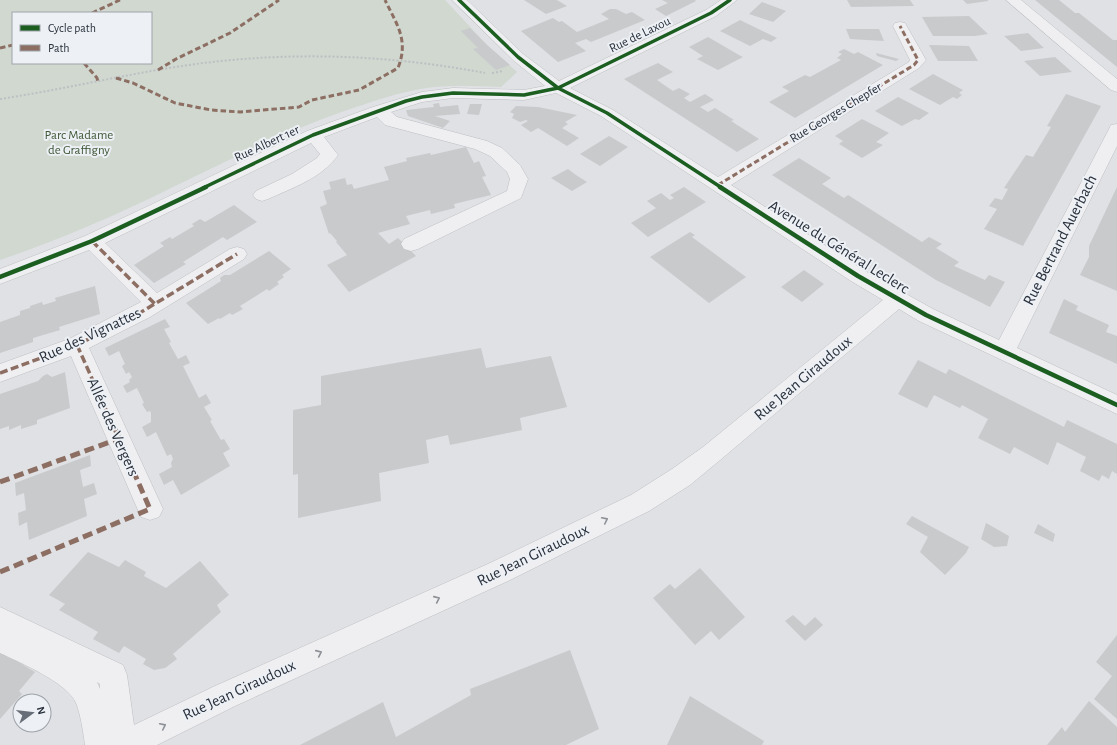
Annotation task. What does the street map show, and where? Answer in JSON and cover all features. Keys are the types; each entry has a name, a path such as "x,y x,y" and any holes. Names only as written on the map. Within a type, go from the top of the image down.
{"street":[{"name":"Avenue du Général Leclerc","path":"459,0 518,57 558,88 607,113 897,300 1117,405"},
{"name":"Rue de Laxou","path":"558,88 711,13 730,0"},
{"path":"1013,0 1117,87"},
{"name":"Rue Georges Chepfer","path":"718,185 914,65 918,60 900,26"},
{"name":"Rue Albert 1er","path":"0,277 92,241 313,135 379,110 406,101 437,95 524,95 558,88"},
{"path":"379,110 391,121 481,145 496,152 514,169 519,180 515,194 411,244"},
{"name":"Rue Bertrand Auerbach","path":"1004,352 1117,129"},
{"path":"262,195 309,172 326,159 329,155 322,144 313,135"},
{"name":"Rue des Vignattes","path":"92,241 156,304"},
{"name":"Rue des Vignattes","path":"0,372 77,345 156,304 237,254"},
{"name":"Rue Jean Giraudoux","path":"129,745 156,729 225,696 499,572 640,503 681,477 711,454 897,300"},
{"name":"Allée des Vergers","path":"77,345 150,509"},
{"path":"0,621 113,675 122,745"},
{"path":"0,638 62,669 87,692 96,722 100,745"}],"path":[{"path":"0,99 165,68 216,61 283,57 402,60 470,70 496,76"}],"green space":[{"name":"Parc Madame de Graffigny","path":"0,0 445,0 487,45 517,72 501,87 430,87 388,97 332,115 263,144 109,217 44,244 0,260"}],"building":[{"path":"524,0 557,0 567,6 546,14"},
{"path":"662,0 696,1 666,16 655,9 668,3"},
{"path":"847,0 910,0 914,6 851,7"},
{"path":"963,0 988,0 988,1 967,4"},
{"path":"1035,0 1059,0 1075,13 1079,13 1113,40 1117,40 1117,67"},
{"path":"762,2 786,11 773,22 749,14"},
{"path":"610,9 616,9 626,14 632,12 645,20 591,42 586,39 575,43 586,51 558,62 521,31 553,18 559,22 562,21 577,32 609,19 601,14"},
{"path":"969,16 988,34 975,36 933,36 922,17"},
{"path":"740,20 777,38 771,42 763,39 750,46 720,31"},
{"path":"470,28 510,65 496,70 473,49 478,48 461,31"},
{"path":"846,29 879,29 884,41 850,39"},
{"path":"1028,33 1044,48 1021,51 1004,36"},
{"path":"708,37 743,57 718,70 697,59 703,56 689,47"},
{"path":"929,45 969,46 978,61 938,61"},
{"path":"844,49 854,54 858,52 883,65 795,118 769,102 789,91 782,87 805,75 810,77 841,60 837,58 842,54 838,52"},
{"path":"876,53 899,59 896,61 877,56"},
{"path":"1055,57 1072,72 1040,76 1024,61"},
{"path":"658,63 673,72 657,80 673,91 679,88 690,94 684,98 690,102 705,94 714,100 700,107 708,112 715,108 734,120 731,121 759,139 737,152 624,79"},
{"path":"933,74 963,90 959,93 962,95 957,99 953,97 940,105 909,89"},
{"path":"1066,94 1101,106 1023,246 984,229 997,209 989,206 995,198 1002,200 1008,189 1004,188 1026,155 1033,157 1051,127 1047,126"},
{"path":"898,97 929,113 919,120 915,119 902,126 875,111"},
{"path":"439,103 440,107 458,105 460,114 435,116 450,121 443,128 408,116 406,110 434,107 433,104"},
{"path":"470,104 482,104 479,115 467,114"},
{"path":"516,106 538,107 577,115 565,122 568,124 562,128 579,138 567,146 538,128 531,132 521,125 528,121 526,120 520,122 512,118 514,114 510,112"},
{"path":"862,119 889,133 876,142 883,145 862,158 839,144 843,141 835,136"},
{"path":"609,136 628,147 600,166 580,154"},
{"path":"466,147 474,163 479,161 486,176 482,177 491,195 454,204 455,208 431,214 430,210 406,216 410,224 378,233 389,244 398,238 416,256 349,292 327,265 347,255 336,242 337,241 330,233 329,234 320,207 327,204 323,191 331,189 329,182 345,178 347,185 352,184 354,189 389,180 384,167 407,161 406,158 430,153 431,155"},
{"path":"799,158 831,178 822,184 844,198 848,195 922,242 929,237 942,244 936,248 959,262 954,266 985,280 989,275 1005,282 990,307 936,280 772,175"},
{"path":"568,169 587,182 572,191 551,178"},
{"path":"684,187 706,202 648,237 631,223 656,208 647,201 661,193 670,200 674,198 670,195"},
{"path":"1117,187 1117,291 1080,275 1089,257 1089,246"},
{"path":"234,205 257,222 227,240 223,237 183,262 186,264 154,283 134,265 164,246 160,243 170,237 172,239 194,226 192,224 200,219 205,222"},
{"path":"690,232 695,235 692,237 746,277 709,303 650,257"},
{"path":"269,251 291,269 282,275 284,277 277,282 279,284 269,291 267,289 240,306 243,309 232,315 230,313 208,324 186,303 221,281 220,278 224,275 230,275"},
{"path":"804,270 824,284 802,302 781,287"},
{"path":"95,286 100,314 59,327 60,330 33,338 33,342 0,353 0,322 20,315 20,311 30,308 30,306 42,302 43,305 56,301 55,298"},
{"path":"1064,299 1078,306 1076,310 1109,325 1106,332 1117,336 1117,364 1049,333"},
{"path":"165,319 170,327 164,329 171,342 169,343 178,359 186,355 190,363 183,366 199,398 206,394 211,403 204,407 212,420 210,421 221,440 224,439 230,449 223,453 230,466 181,495 173,480 164,485 159,474 172,467 171,463 173,459 171,454 167,456 156,432 147,437 142,427 151,422 151,413 150,411 147,412 142,404 144,403 137,388 127,393 123,386 130,382 129,380 132,377 129,372 126,374 122,366 125,364 119,351 109,356 105,348"},
{"path":"481,348 486,368 551,356 567,407 520,418 522,430 450,445 448,435 426,440 429,463 379,473 381,501 298,518 298,474 293,475 293,410 321,405 321,376"},
{"path":"918,360 946,374 949,369 1064,427 1067,420 1117,444 1117,474 1112,471 1109,479 1102,475 1099,481 1080,471 1086,457 1057,442 1048,465 1014,447 1010,454 978,438 988,419 962,405 960,408 934,395 927,408 898,394"},
{"path":"65,372 70,408 37,420 37,424 21,429 21,425 9,430 9,426 0,429 0,394 38,381 47,374 52,377"},
{"path":"90,455 91,466 80,470 83,487 94,483 97,494 84,499 87,516 29,540 27,522 19,526 18,513 26,510 24,493 16,496 15,483"},
{"path":"912,516 969,547 966,553 945,575 920,552 928,537 906,524"},
{"path":"986,523 1009,536 1007,546 994,547 981,539"},
{"path":"1038,524 1055,534 1053,542 1034,533"},
{"path":"88,552 119,567 125,560 146,572 144,576 166,588 200,561 229,595 217,605 221,612 173,654 177,659 165,668 154,670 143,664 146,659 124,646 119,653 93,639 98,632 59,610 65,604 49,595"},
{"path":"700,568 745,617 719,640 711,631 695,645 653,598 670,584 675,589"},
{"path":"793,615 805,626 815,617 823,625 805,641 785,621"},
{"path":"1117,635 1117,719 1094,699 1112,676 1096,662"},
{"path":"570,650 599,729 566,745 300,745 383,702 396,737 471,695 470,689"},
{"path":"0,651 35,672 19,691 21,693 12,693 12,705 0,719"},
{"path":"690,696 764,741 762,745 667,745"},
{"path":"1089,701 1117,727 1117,745 1047,745 1062,727 1065,732"}],"marked path":[{"path":"94,12 120,0"},
{"path":"158,70 176,59 230,33 279,0"},
{"path":"116,78 133,83 175,103 211,110 240,112 299,107 312,100 359,90 398,68 401,60 402,35 385,0"},
{"path":"718,185 914,65 918,60 900,26"},
{"path":"0,48 12,45"},
{"path":"85,64 97,78 98,82"},
{"path":"92,241 155,304"},
{"path":"0,373 77,345 143,311 237,254"},
{"path":"0,572 150,509 77,345"},
{"path":"0,482 118,439"}],"cycle path":[{"path":"459,0 518,57 558,88 607,113 858,276 926,315 1117,405"},
{"path":"0,277 92,241 313,135 406,101 422,97 453,93 524,95 558,88 711,13 730,0"}]}
